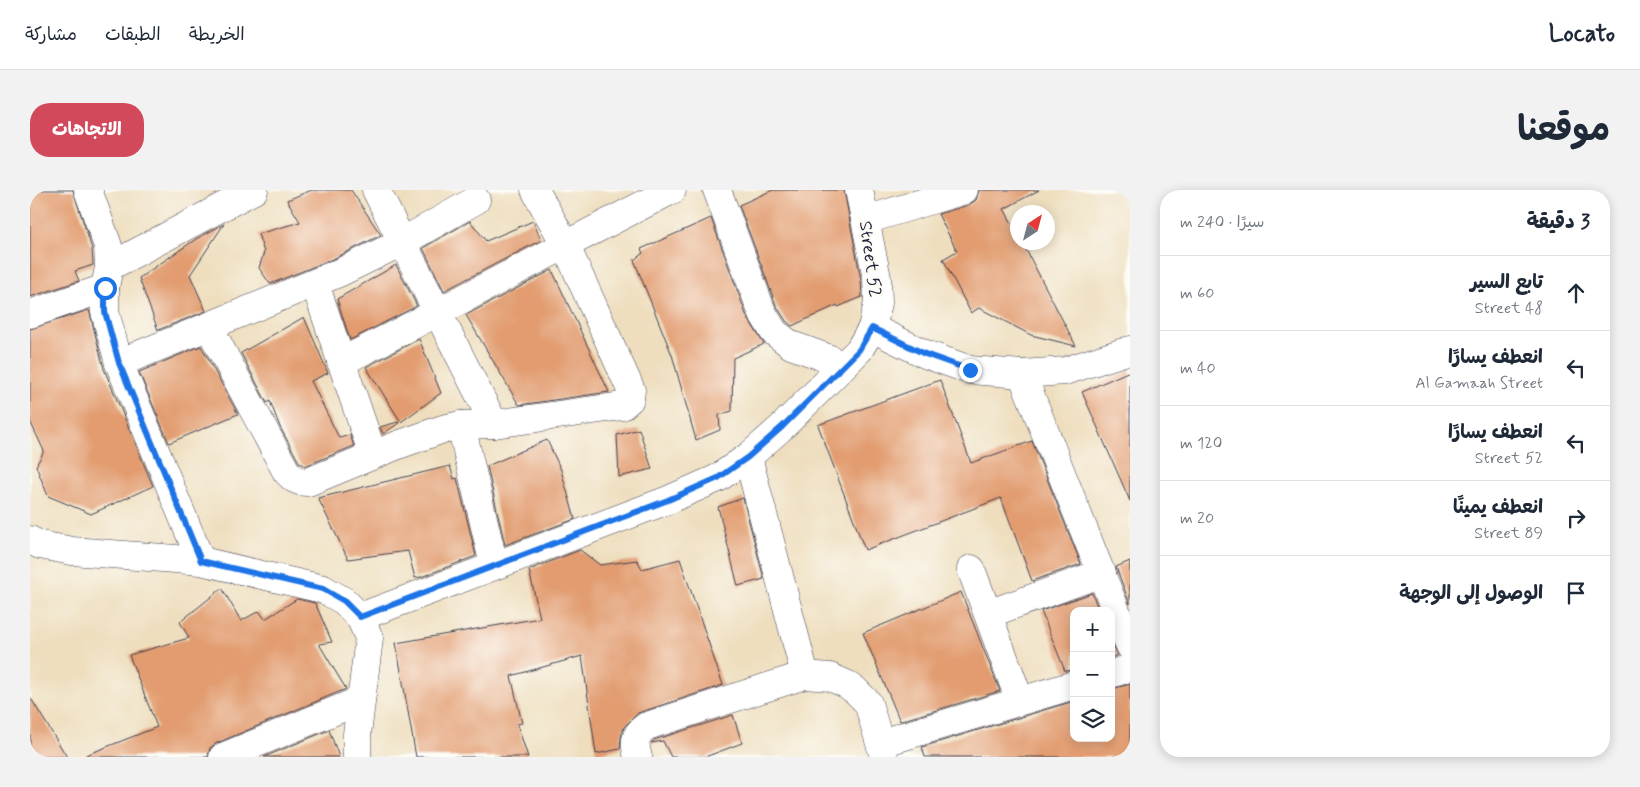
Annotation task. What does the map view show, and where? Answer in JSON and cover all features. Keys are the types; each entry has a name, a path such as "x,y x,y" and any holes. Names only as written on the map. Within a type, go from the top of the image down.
{"street":[{"path":"88,190 108,246 105,312 119,363 201,561"},
{"path":"30,314 107,278 254,190"},
{"path":"376,190 494,424"},
{"path":"209,326 286,471 298,482 308,482 398,444 443,429 461,425 494,424 622,406 630,399 632,390 565,244 536,190"},
{"path":"341,362 672,190"},
{"path":"717,190 762,312 774,332 790,345 830,359 840,369"},
{"name":"Street 52","path":"360,617 668,500 718,478 748,457 782,427 859,350 872,328 878,303 878,278 859,190"},
{"path":"866,220 964,190"},
{"path":"119,363 315,284 402,242 476,200"},
{"path":"315,284 373,455"},
{"path":"872,328 925,354 970,370 1022,374 1065,371 1130,350"},
{"path":"1022,374 1130,646"},
{"path":"461,425 494,565"},
{"path":"748,457 806,675"},
{"path":"30,540 40,545 72,551 201,561 323,589 344,601 360,617 369,638 356,757"},
{"path":"971,569 1020,701"},
{"path":"988,614 1102,573"},
{"path":"1115,673 1130,668"},
{"path":"638,757 635,745 636,736 640,730 647,726 806,675 830,677 856,690 868,703 882,750 1020,701 1070,686"},
{"path":"223,757 361,700"}],"building":[{"path":"30,190 73,190 92,249 93,265 75,271 79,281 30,297"},
{"path":"312,190 351,190 381,235 335,258 270,284 259,268 264,252 258,234 300,222 287,200"},
{"path":"773,190 844,190 861,280 862,297 838,307 837,305 792,326 786,321 776,305 739,205"},
{"path":"979,190 1039,190 1004,209 1010,220 1010,250 1026,250 1076,346 1031,335 979,308 971,313 943,259 957,251 938,214 969,205 976,200"},
{"path":"711,218 747,317 764,344 733,358 732,411 719,415 720,430 696,440 672,355 634,260 643,253 641,249"},
{"path":"470,221 486,241 533,221 541,240 444,291 423,248"},
{"path":"224,224 190,275 206,311 158,330 139,278 196,239"},
{"path":"396,265 417,306 350,340 337,299"},
{"path":"552,270 609,392 519,405 466,315"},
{"path":"89,310 104,369 153,486 91,514 48,496 36,466 44,451 30,421 30,329"},
{"path":"304,317 328,373 311,381 339,438 350,435 354,446 305,466 299,462 280,427 270,401 267,403 241,353"},
{"path":"419,339 441,393 401,422 366,367"},
{"path":"201,346 238,414 169,443 139,372"},
{"path":"1130,371 1130,501 1082,392"},
{"path":"940,380 971,463 1032,441 1081,564 1032,581 1001,498 865,550 818,425"},
{"path":"399,423 383,434 380,427"},
{"path":"639,429 652,469 619,477 617,435"},
{"path":"547,440 561,470 575,519 505,545 487,466"},
{"path":"450,466 454,479 457,478 476,556 415,578 408,551 348,559 318,498"},
{"path":"743,498 764,579 738,586 718,507"},
{"path":"580,550 600,565 637,560 642,569 680,559 723,685 638,713 624,727 620,749 596,754 582,656 511,676 522,723 517,724 528,757 416,757 396,643 540,618 529,570"},
{"path":"1130,561 1130,604 1116,567"},
{"path":"222,588 241,621 259,611 265,619 297,599 315,603 332,642 319,644 346,689 217,743 210,748 208,757 86,757 86,755 157,727 129,655 189,638 180,622"},
{"path":"961,592 1000,691 900,721 863,633"},
{"path":"1092,593 1097,607 1070,607 1070,670 1065,671 1041,611"},
{"path":"1130,684 1130,757 925,757 922,747 1070,702 1070,742 1115,742 1115,688"},
{"path":"30,697 67,757 30,757"},
{"path":"733,715 742,743 705,757 671,757 663,741 651,743 654,740"},
{"path":"329,730 339,757 264,757"}],"route":[{"path":"105,288 105,312 119,363 201,561 323,589 344,601 360,617 668,500 718,478 748,457 782,427 859,350 872,328 925,354 970,370"}]}
